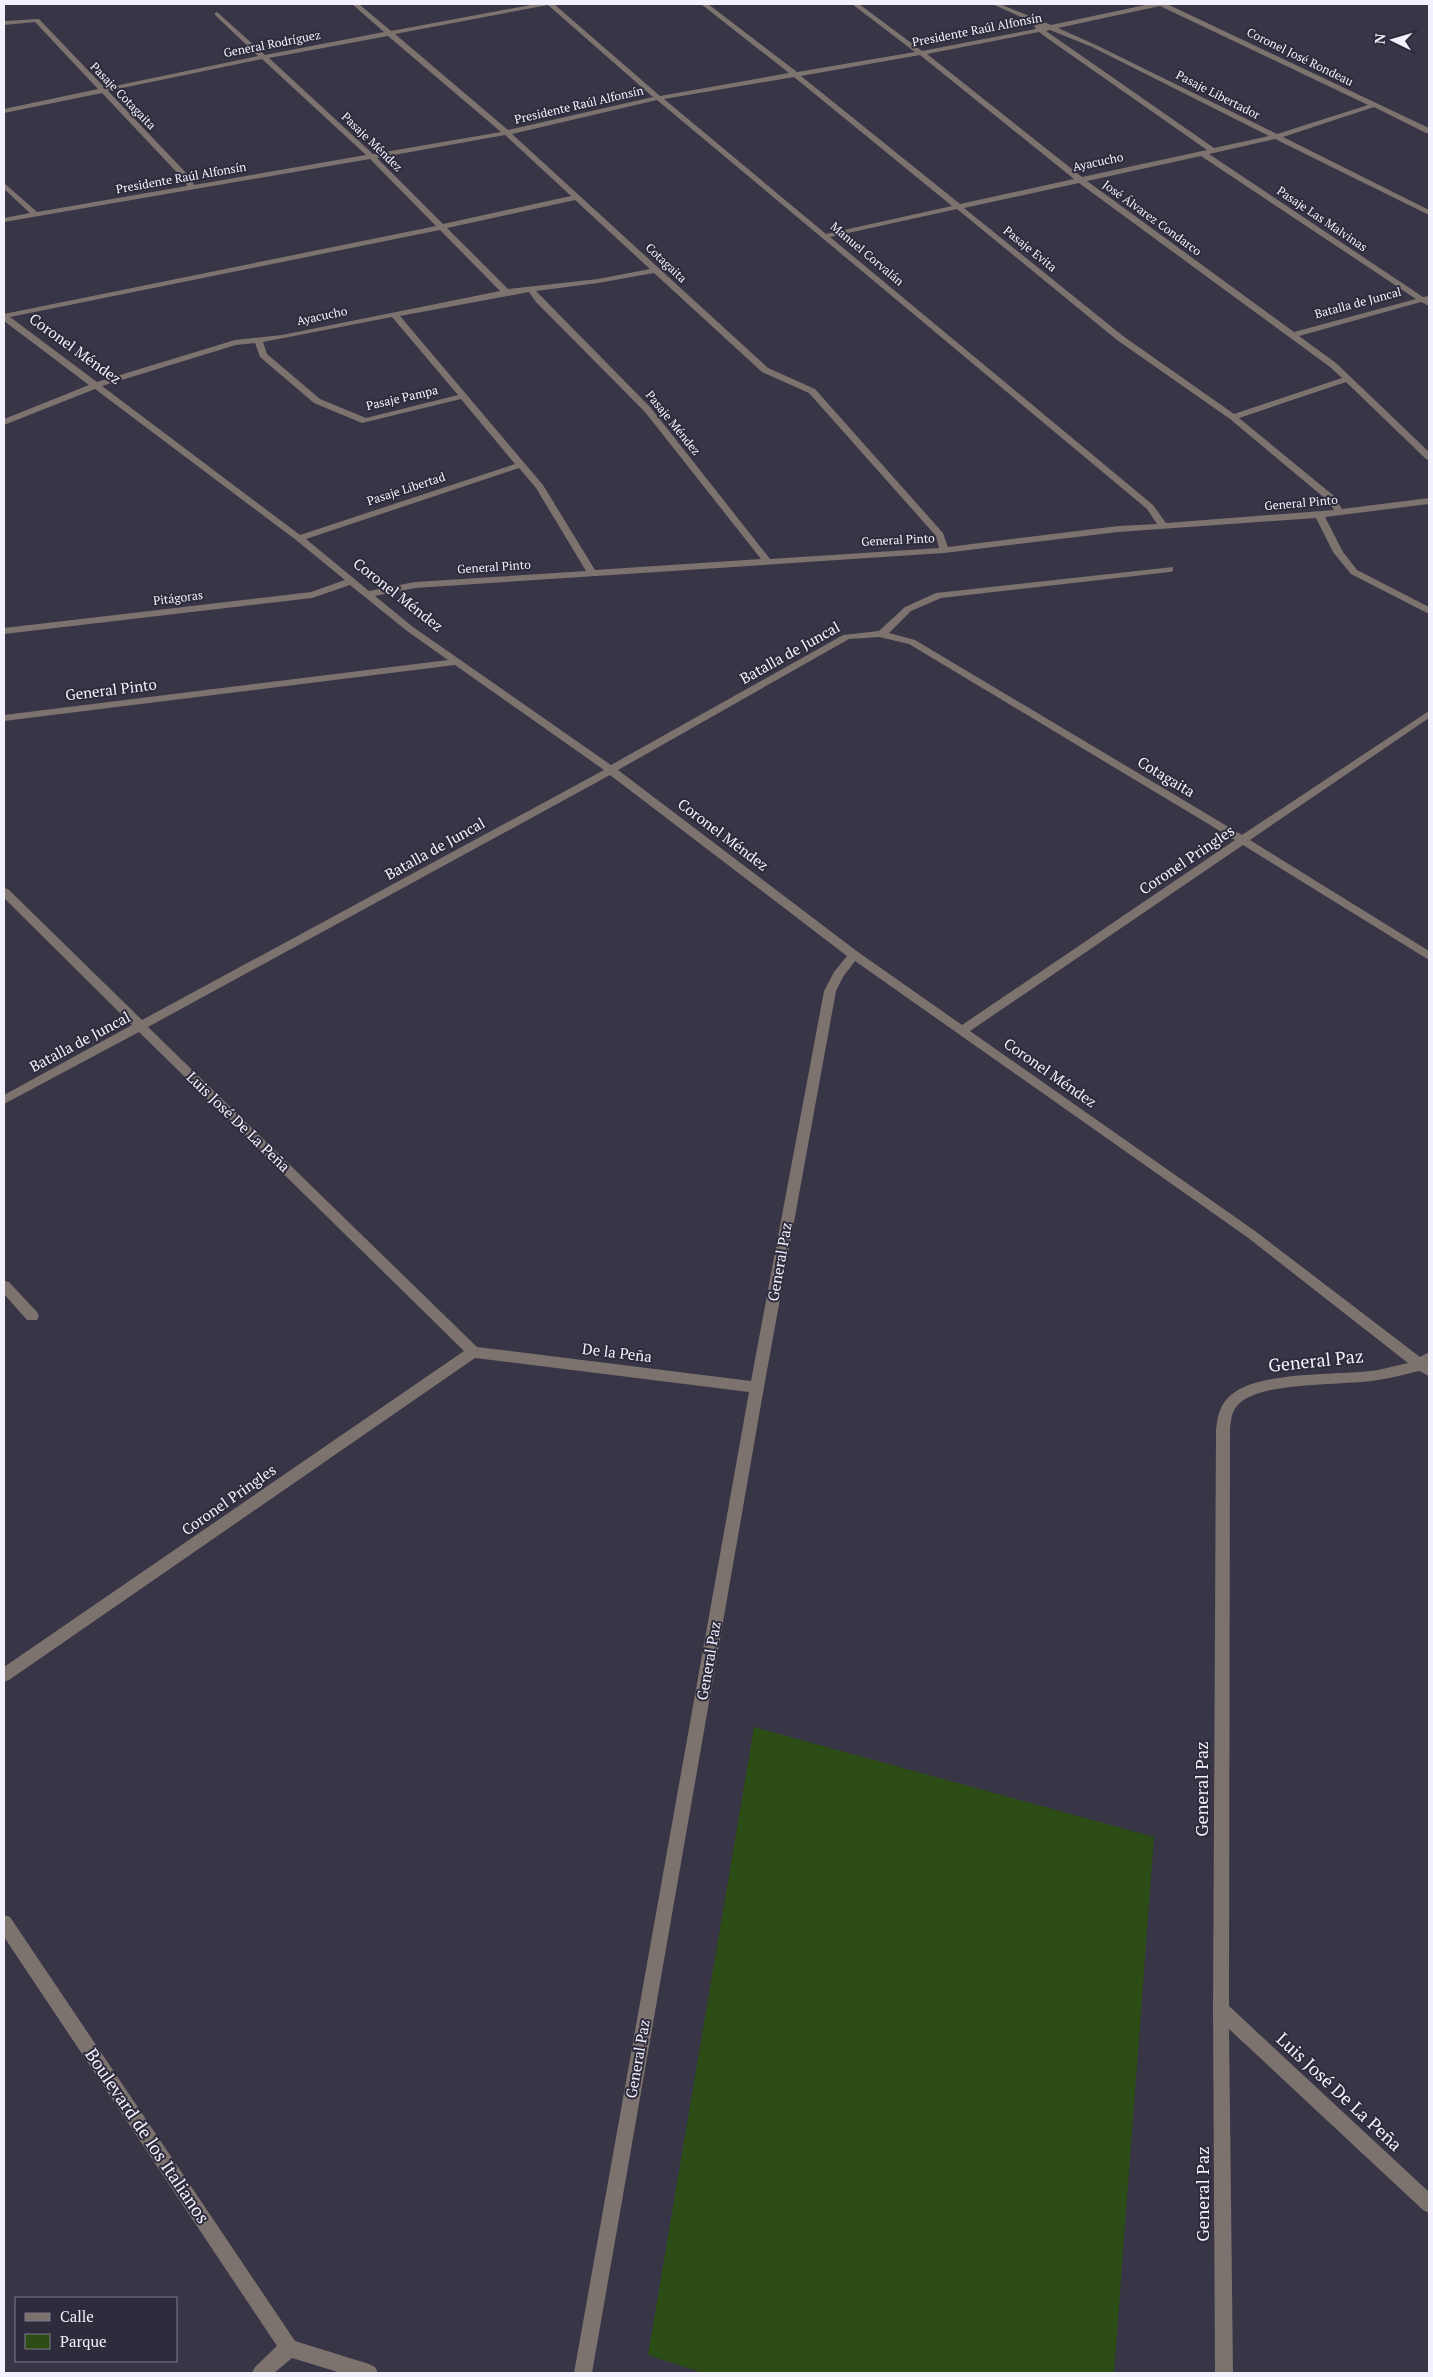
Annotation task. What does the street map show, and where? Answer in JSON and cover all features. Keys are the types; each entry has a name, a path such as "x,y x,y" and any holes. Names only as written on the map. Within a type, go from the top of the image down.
{"street":[{"name":"Cotagaita","path":"354,4 507,133 765,370 812,391 940,535 944,550"},
{"name":"General Rodríguez","path":"4,110 387,32 528,5 545,4"},
{"name":"Manuel Corvalán","path":"550,4 658,98 1150,507 1163,526"},
{"name":"Pasaje Evita","path":"704,4 796,75 1120,338 1233,417 1331,498 1340,513"},
{"name":"José Álvarez Condarco","path":"855,4 921,53 1079,179 1294,335 1347,379 1429,457"},
{"name":"Pasaje Libertador","path":"995,4 1054,27 1429,213"},
{"name":"Presidente Raúl Alfonsín","path":"4,220 507,133 658,98 921,53 1041,30 1158,4"},
{"name":"Coronel José Rondeau","path":"1162,4 1429,131"},
{"name":"Pasaje Méndez","path":"217,14 372,157 506,292"},
{"path":"1030,19 1041,30 1213,151"},
{"name":"Pasaje Cotagaita","path":"4,23 37,20 188,180 192,188"},
{"name":"Ayacucho","path":"826,236 1276,137 1374,105"},
{"name":"Pasaje Las Malvinas","path":"1202,153 1427,300"},
{"path":"4,185 35,214"},
{"path":"4,316 442,227 577,197"},
{"name":"Ayacucho","path":"4,422 97,385 209,350 506,292 598,281 655,270"},
{"name":"Pasaje Méndez","path":"530,288 539,300 648,410 766,560"},
{"name":"Batalla de Juncal","path":"1294,335 1427,300"},
{"path":"394,314 540,487 591,572"},
{"name":"Coronel Méndez","path":"4,316 300,538 410,628 611,770 854,955 1252,1234 1426,1364"},
{"name":"Pasaje Pampa","path":"259,340 263,354 317,401 365,421 463,396"},
{"path":"1233,417 1347,379"},
{"name":"Pasaje Libertad","path":"300,538 520,464"},
{"name":"General Pinto","path":"368,594 415,585 766,560 944,550 1118,529 1319,516 1429,501"},
{"path":"1319,516 1344,563 1354,572 1429,611"},
{"path":"883,633 908,608 939,595 1170,569"},
{"name":"Pitágoras","path":"4,631 312,594 352,581"},
{"name":"Batalla de Juncal","path":"4,1100 611,770 846,637 864,633 883,633"},
{"name":"Cotagaita","path":"883,633 912,642 1244,841 1429,956"},
{"name":"General Pinto","path":"4,718 459,662"},
{"name":"Coronel Pringles","path":"961,1031 1429,714"},
{"name":"Luis José De La Peña","path":"4,892 472,1352"},
{"name":"General Paz","path":"583,2373 830,991 838,976 854,955"},
{"path":"4,1286 32,1316"},
{"name":"Coronel Pringles","path":"4,1675 472,1352"},
{"name":"De la Peña","path":"472,1352 758,1387"},
{"name":"General Paz","path":"1224,2373 1221,2010 1223,1429 1225,1412 1236,1398 1255,1388 1276,1384 1369,1376 1426,1364"},
{"name":"Boulevard de los Italianos","path":"4,1923 289,2348"},
{"name":"Luis José De La Peña","path":"1221,2010 1429,2204"},
{"path":"261,2373 289,2348 369,2373"}],"green space":[{"path":"754,1727 1154,1837 1114,2373 703,2373 648,2355"}]}
